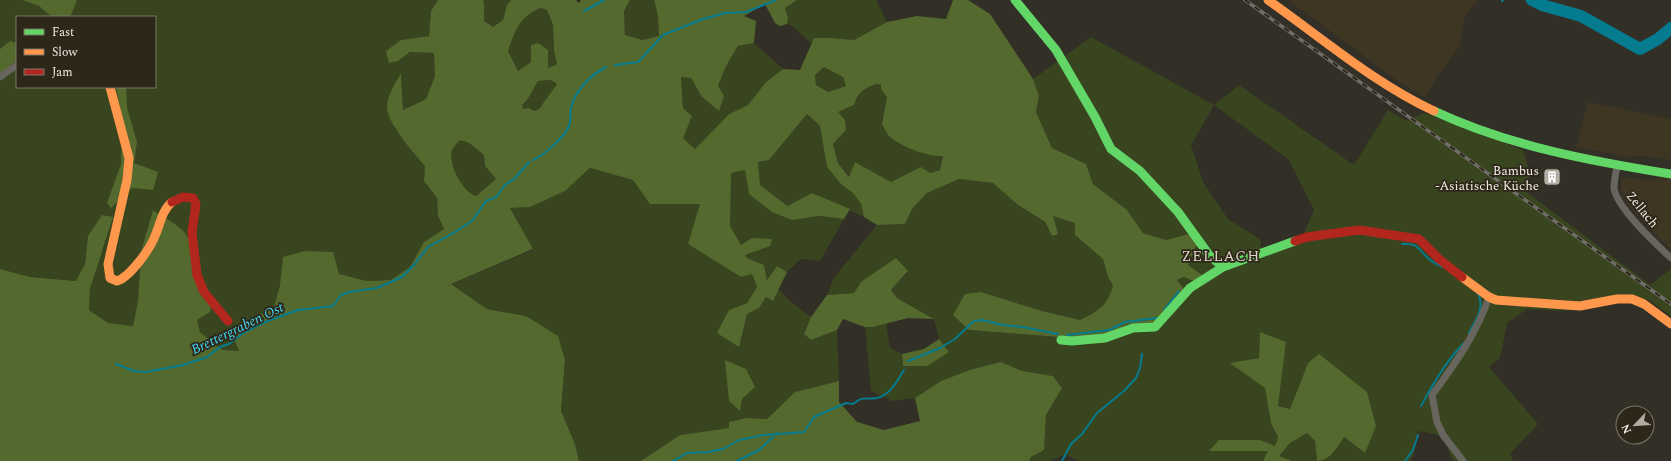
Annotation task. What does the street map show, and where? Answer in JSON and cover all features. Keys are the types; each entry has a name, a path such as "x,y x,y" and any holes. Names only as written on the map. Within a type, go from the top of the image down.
{"street":[{"path":"1015,0 1056,50 1095,117 1111,149 1140,172 1178,212 1210,255 1223,267"},
{"path":"1270,0 1373,75 1420,104 1467,125 1505,138 1564,154 1617,166 1671,174"},
{"path":"0,77 16,66"},
{"path":"110,88 129,158 127,180 108,264 110,278 117,281 127,276 152,242 162,216 169,205 181,197 193,198 196,204 192,232 197,275 204,292 228,321"},
{"name":"Zellach","path":"1617,166 1614,188 1616,196 1629,214 1671,258"},
{"path":"1061,340 1072,341 1105,338 1132,328 1155,327 1190,288 1223,267 1307,237 1359,230 1419,239 1439,259 1489,297 1496,300 1580,306 1617,299 1632,299 1644,304 1671,324"},
{"path":"1463,461 1443,435 1437,422 1432,394 1460,356 1483,315 1489,297"}],"shaded area":[{"path":"1288,0 1478,0 1464,17 1460,46 1438,75 1425,97 1402,84"},
{"path":"1588,102 1671,119 1671,161 1643,156 1627,157 1576,147"},
{"path":"1622,177 1649,181 1659,178 1671,179 1671,251 1626,202 1621,187"}],"green space":[{"path":"0,0 22,0 39,6 51,16 16,16 16,43 10,41 0,49"},
{"path":"22,0 77,0 70,16 51,16 39,6"},
{"path":"77,0 438,0 431,11 429,36 401,40 398,61 410,52 434,53 435,76 426,99 403,110 401,74 394,128 425,166 424,181 437,198 438,216 444,229 424,242 410,267 391,280 367,281 338,274 280,285 274,307 244,324 239,351 223,350 200,332 197,320 141,252 138,301 133,326 108,323 89,310 90,289 112,217 88,236 85,264 77,281 30,277 0,269 0,75 16,61 16,88 156,88 156,16 70,16"},
{"path":"438,0 483,0 484,21 493,27 503,20 507,5 511,0 576,0 579,3 581,0 630,0 624,11 625,35 642,40 659,36 658,16 654,0 797,0 785,8 788,18 787,24 780,26 775,23 765,4 744,16 756,21 754,43 738,46 726,66 718,86 724,96 719,111 702,97 691,78 681,77 683,108 692,116 683,138 695,149 729,114 748,105 766,82 783,69 800,70 814,38 854,40 887,22 917,16 946,19 953,0 968,0 990,14 1033,79 1039,96 1036,112 1052,148 1086,164 1093,184 1127,210 1143,233 1166,240 1189,234 1197,244 1188,265 1202,275 1196,282 1184,277 1177,280 1184,289 1156,323 1127,324 1111,333 1085,339 969,330 953,315 965,294 981,292 1042,311 1080,320 1086,317 1097,311 1105,303 1111,292 1113,285 1108,277 1103,259 1075,235 1075,223 1053,216 1058,234 1052,236 1045,222 1018,205 993,183 959,179 927,193 912,209 905,224 877,225 864,217 861,204 853,193 841,184 827,167 820,126 807,114 769,160 758,162 760,185 788,206 812,193 850,209 844,219 819,216 792,220 772,212 749,194 745,170 731,173 730,226 741,245 752,238 772,239 770,246 745,255 747,258 764,265 767,280 777,266 787,272 773,301 766,297 759,308 747,314 739,347 717,333 729,310 747,303 757,287 752,274 741,277 688,244 700,204 650,204 633,180 590,168 565,191 530,207 510,208 533,249 451,284 487,309 526,316 558,336 565,360 561,411 575,444 579,461 0,461 0,269 30,277 76,281 85,264 88,236 102,215 113,217 90,289 89,310 108,323 133,326 138,301 141,252 153,210 179,227 185,233 194,249 204,283 213,298 210,312 197,320 200,332 223,350 239,351 233,336 244,324 274,307 280,285 283,257 305,251 333,252 339,274 367,281 391,280 410,267 424,242 444,229 438,216 437,198 424,181 425,166 395,128 388,112 387,105 391,92 401,73 403,110 426,99 435,76 434,53 410,52 398,61 389,63 386,51 401,40 429,36 431,11","holes":["540,8 547,10 553,25 554,51 557,64 548,68 548,50 538,43 531,45 531,62 518,71 508,51 513,36 519,25 533,12","824,67 843,77 846,86 828,92 816,85 815,75","551,80 557,84 539,109 534,111 529,108 523,109 522,105 538,81","877,84 881,85 881,89 887,97 882,124 889,136 895,141 915,151 930,155 943,156 940,170 930,173 921,167 891,182 855,162 849,177 838,163 833,144 846,130 845,120 838,112 854,105 857,97 868,87","460,140 469,143 484,155 485,166 496,179 476,196 466,189 461,183 454,169 451,156 452,150"]},
{"path":"483,0 511,0 507,5 503,20 493,27 484,21"},
{"path":"630,0 654,0 658,16 659,36 642,40 625,36 624,11"},
{"path":"797,0 876,0 887,22 854,40 814,38 812,44 792,26 787,24 788,18 785,8"},
{"path":"540,8 547,10 553,25 554,51 557,64 548,68 531,45 531,62 518,71 508,51 516,30 522,20"},
{"path":"1091,37 1214,105 1239,85 1354,165 1388,110 1407,121 1424,113 1523,150 1530,174 1525,191 1650,285 1671,269 1671,316 1647,299 1613,299 1567,311 1527,309 1507,323 1500,358 1489,367 1538,424 1510,454 1513,461 1455,461 1451,458 1448,447 1439,435 1418,431 1413,456 1410,461 1322,461 1335,452 1344,437 1365,453 1308,363 1290,409 1278,406 1286,342 1260,332 1259,358 1231,363 1265,387 1271,423 1278,437 1275,446 1260,440 1209,451 1269,451 1263,461 1079,461 1065,454 1050,461 1029,461 1031,457 1044,450 1046,415 1062,388 1053,376 1022,371 1001,362 941,381 915,398 892,401 871,391 865,327 873,327 886,323 890,348 902,354 903,366 949,352 939,339 934,319 897,298 891,290 908,272 861,282 854,293 827,295 833,279 877,225 905,224 912,209 927,193 959,179 993,183 1018,205 1045,223 1052,236 1053,216 1076,223 1075,235 1103,259 1108,277 1114,285 1109,298 1102,307 1080,320 1042,311 981,292 969,330 1085,339 1111,333 1127,324 1156,323 1177,280 1184,277 1202,275 1188,265 1189,234 1166,240 1143,233 1127,210 1093,184 1086,164 1052,148 1036,112 1039,96 1033,79","holes":["1214,105 1289,160 1314,210 1300,242 1262,256 1260,239 1228,219 1203,182 1191,145"]},
{"path":"10,41 16,43 16,61 0,75 0,49"},
{"path":"754,43 783,69 766,82 748,105 729,114 695,149 682,138 692,116 683,108 681,77 691,78 702,97 719,110 718,86 726,66 738,46"},
{"path":"824,67 843,77 846,86 828,92 816,85 815,74"},
{"path":"551,80 557,84 539,109 533,111 523,109 522,105 538,81"},
{"path":"877,84 881,85 887,97 882,124 943,156 940,170 930,173 921,168 891,182 855,162 850,177 838,163 833,144 846,130 838,112 854,105 857,97 862,91"},
{"path":"116,88 126,88 127,108 137,142 134,163 158,172 153,190 132,188 111,208 107,203 121,164 122,117"},
{"path":"807,114 820,126 827,167 841,184 853,193 861,204 864,217 813,193 789,206 760,185 758,162 769,160"},
{"path":"460,139 469,143 484,155 485,166 497,179 475,196 465,189 457,176 452,162 452,150"},
{"path":"590,168 633,180 651,204 700,204 732,271 740,277 752,274 757,287 747,303 729,310 739,346 747,314 759,308 766,297 773,301 778,289 792,303 811,317 804,334 811,340 837,330 839,381 795,392 767,419 746,418 729,428 680,435 641,461 579,461 575,444 561,411 565,360 526,316 487,309 451,284 533,250 510,208 530,207 565,191","holes":["726,360 755,386 742,399 729,401"]},
{"path":"745,170 749,194 792,220 819,216 844,219 820,261 801,259 787,272 777,266 767,280 764,265 747,258 745,255 770,246 741,246 730,226 730,173"},
{"path":"896,258 908,271 891,290 897,298 934,319 908,318 873,327 865,327 843,319 837,330 811,340 804,334 811,317 827,295 854,293 861,282"},
{"path":"1260,332 1286,342 1278,406 1290,409 1308,363 1319,354 1367,392 1376,426 1365,453 1344,437 1330,456 1326,459 1317,461 1315,441 1307,433 1290,443 1279,456 1292,461 1263,461 1268,451 1209,451 1219,440 1260,440 1275,446 1278,437 1271,423 1265,388 1230,363 1259,358"},
{"path":"939,339 949,352 927,366 903,366 902,354 924,349"},
{"path":"725,360 746,369 755,387 742,399 740,411 729,401"},
{"path":"1001,362 1022,371 1053,376 1062,388 1046,415 1044,450 1031,457 1029,461 641,461 680,435 729,428 729,422 746,418 767,419 795,392 839,381 839,402 857,422 884,430 920,421 915,398 941,381 970,370"},
{"path":"1307,433 1315,441 1317,461 1292,461 1278,456 1290,443"}],"waterway":[{"path":"584,11 604,0"},
{"name":"Brettergraben Ost","path":"615,65 638,62 663,35 703,19 725,13 746,12 776,0"},
{"path":"1532,0 1542,5 1581,16 1640,49 1658,39 1671,28"},
{"name":"Brettergraben Ost","path":"533,160 538,158 563,136 569,126 571,108 576,95 589,79 606,67"},
{"name":"Brettergraben Ost","path":"116,364 134,371 146,372 183,365 207,357 220,347 229,344 243,333 265,322 298,310 333,306 341,295 349,292 377,288 402,277 414,265 428,247 472,221 486,201 496,197 505,185 514,179 529,162"},
{"path":"1402,244 1415,245 1433,262 1442,267"},
{"path":"1164,310 1179,291"},
{"path":"1469,333 1479,314 1481,304 1478,293"},
{"path":"1067,335 1109,330 1125,322 1157,318"},
{"path":"908,361 940,348 955,339 974,321 982,320 1058,334"},
{"path":"1421,406 1435,381 1457,350 1464,343"},
{"path":"1062,461 1071,444 1082,434 1097,413 1124,391 1136,378 1140,368 1142,354"},
{"path":"673,461 687,453 708,452 723,449 739,440 764,435 804,432 814,417 846,403 853,404 862,399 877,398 886,394 893,387 904,370"},
{"path":"737,461 759,450 777,433"},
{"path":"1405,461 1413,450 1418,435"}],"railway":[{"path":"1245,0 1671,304"}],"traffic: fast":[{"path":"1015,0 1056,50 1095,117 1111,149 1140,171 1178,212 1209,255 1223,267"},
{"path":"1434,111 1491,134 1550,151 1610,164 1671,174"},
{"path":"1061,340 1072,341 1105,338 1133,328 1155,327 1190,288 1223,267 1295,241"}],"traffic: slow":[{"path":"1268,0 1369,74 1412,100 1434,111"},
{"path":"110,88 129,158 127,180 108,264 110,278 117,281 128,274 139,262 152,242 166,209 172,202"},
{"path":"1462,277 1489,297 1496,300 1580,306 1617,299 1632,299 1644,304 1671,324"}],"traffic: jam":[{"path":"172,202 183,197 193,198 196,204 192,232 197,275 204,292 228,321"},
{"path":"1295,241 1307,237 1359,230 1419,239 1439,259 1462,277"}],"place":[{"name":"Bambus -Asiatische Küche","path":"1552,177"}],"district":[{"name":"ZELLACH","path":"1221,256"}]}
